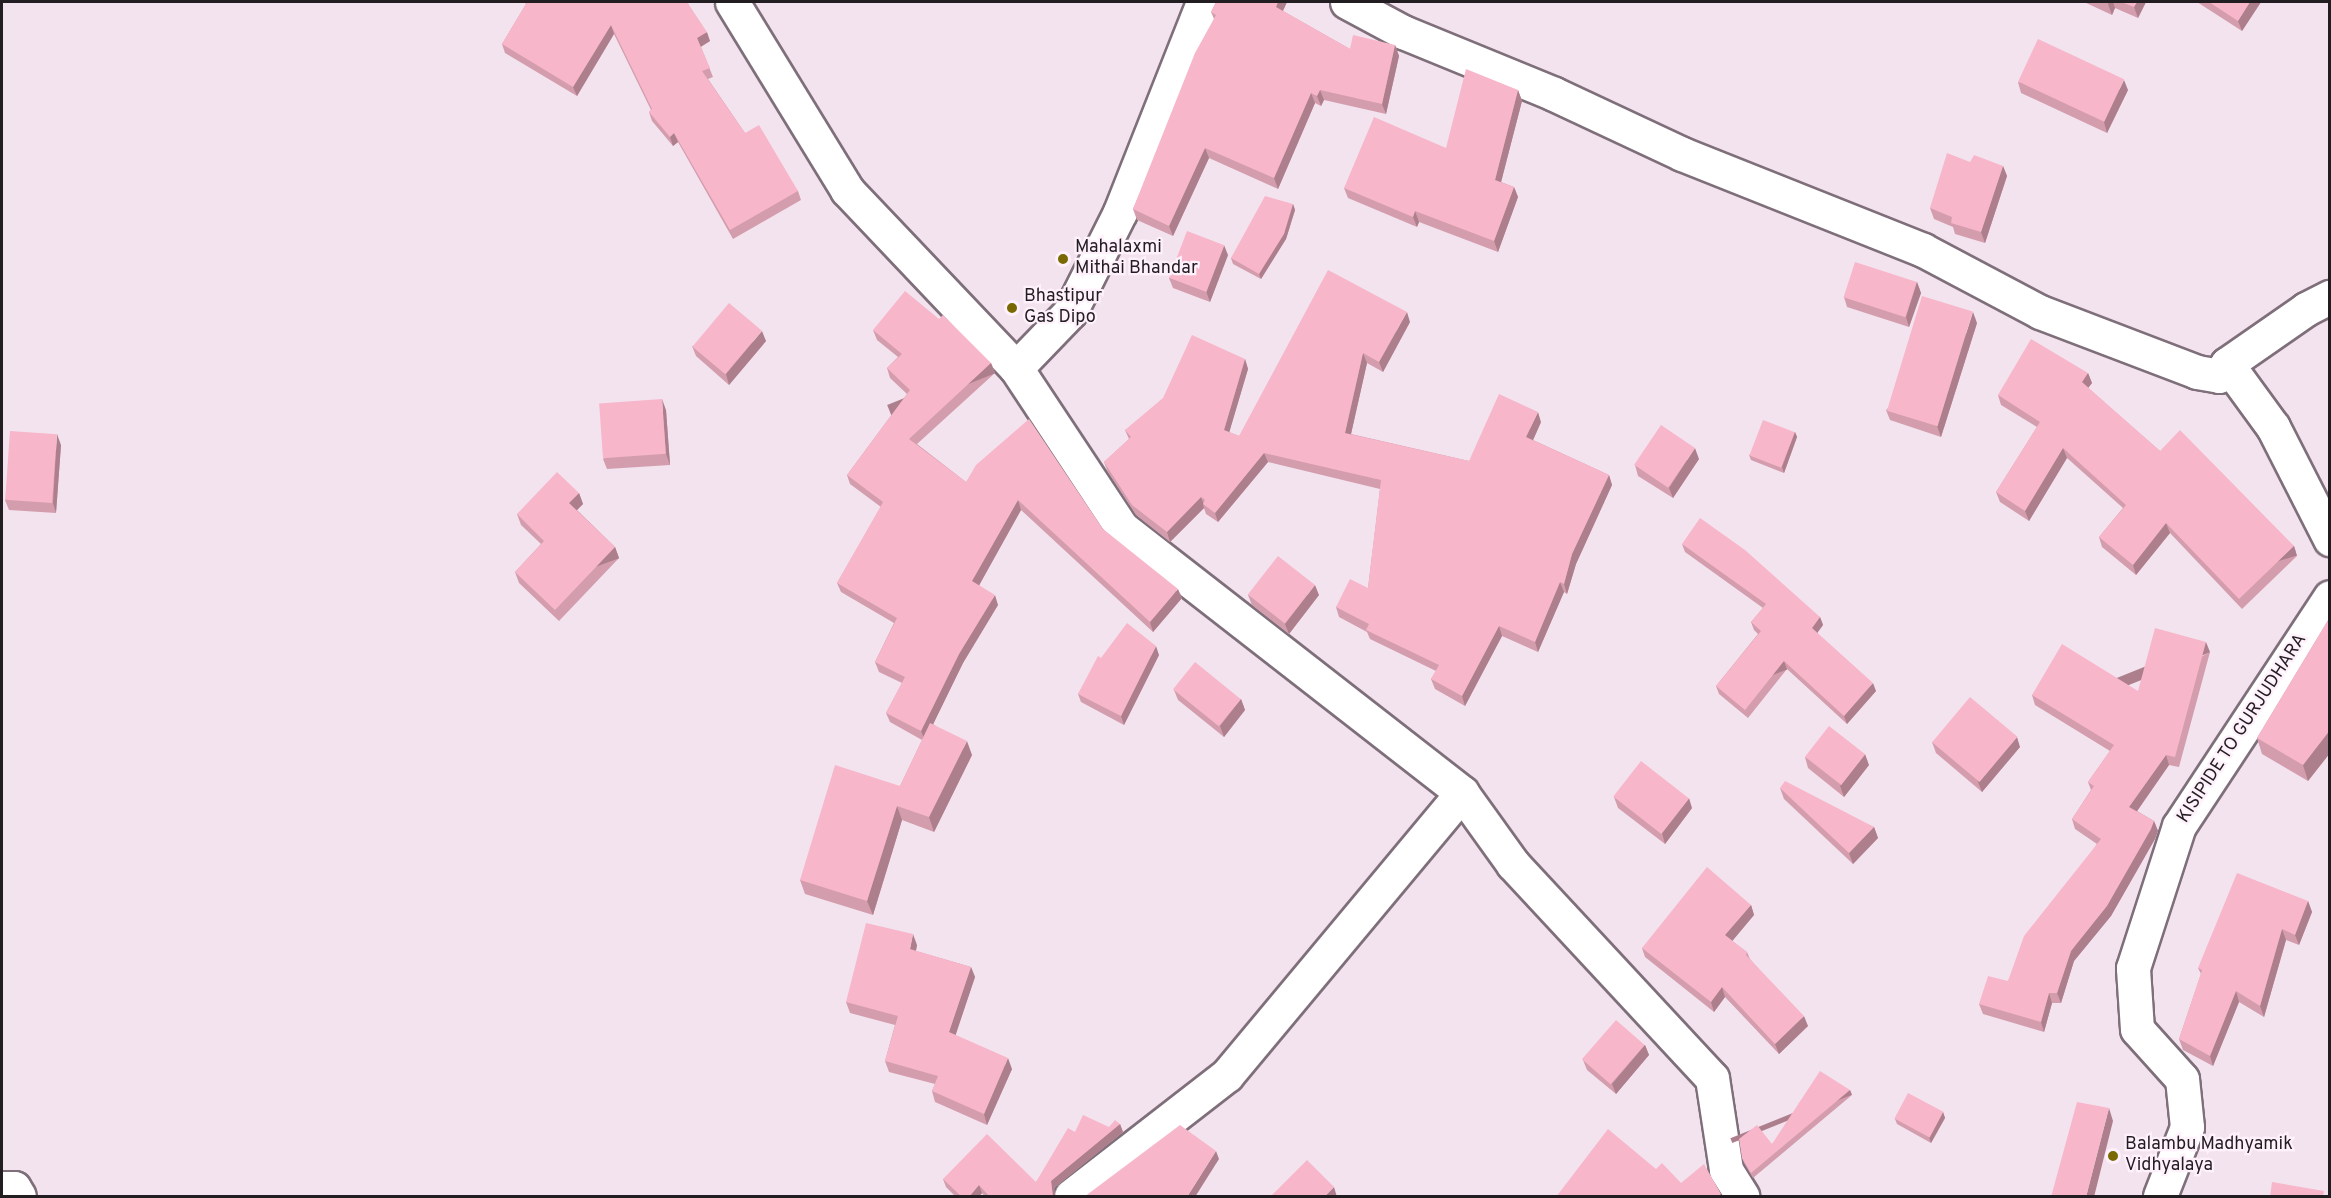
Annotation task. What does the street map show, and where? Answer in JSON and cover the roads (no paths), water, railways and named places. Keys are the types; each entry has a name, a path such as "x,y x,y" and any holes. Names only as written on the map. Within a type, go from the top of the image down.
{"street":[{"path":"732,2 848,190 1016,368 1122,528 1462,793 1513,864 1712,1077 1726,1170 1742,1197"},
{"path":"1016,368 1075,302 1120,212 1203,2"},
{"path":"1347,2 1403,32 1554,94 1682,154 1923,250 2040,312 2197,372 2219,376 2227,364 2306,309 2330,297"},
{"path":"2227,364 2273,427 2330,539"},
{"name":"KISIPIDE TO GURJUDHARA","path":"2160,1197 2187,1127 2182,1079 2137,1029 2133,968 2179,826 2330,597"},
{"path":"1071,1197 1227,1075 1462,793"},
{"path":"2,1188 14,1188 19,1197"}],"place":[{"name":"Mahalaxmi Mithai Bhandar","path":"1063,259"},
{"name":"Bhastipur Gas Dipo","path":"1012,308"},
{"name":"Balambu Madhyamik Vidhyalaya","path":"2113,1156"}]}
